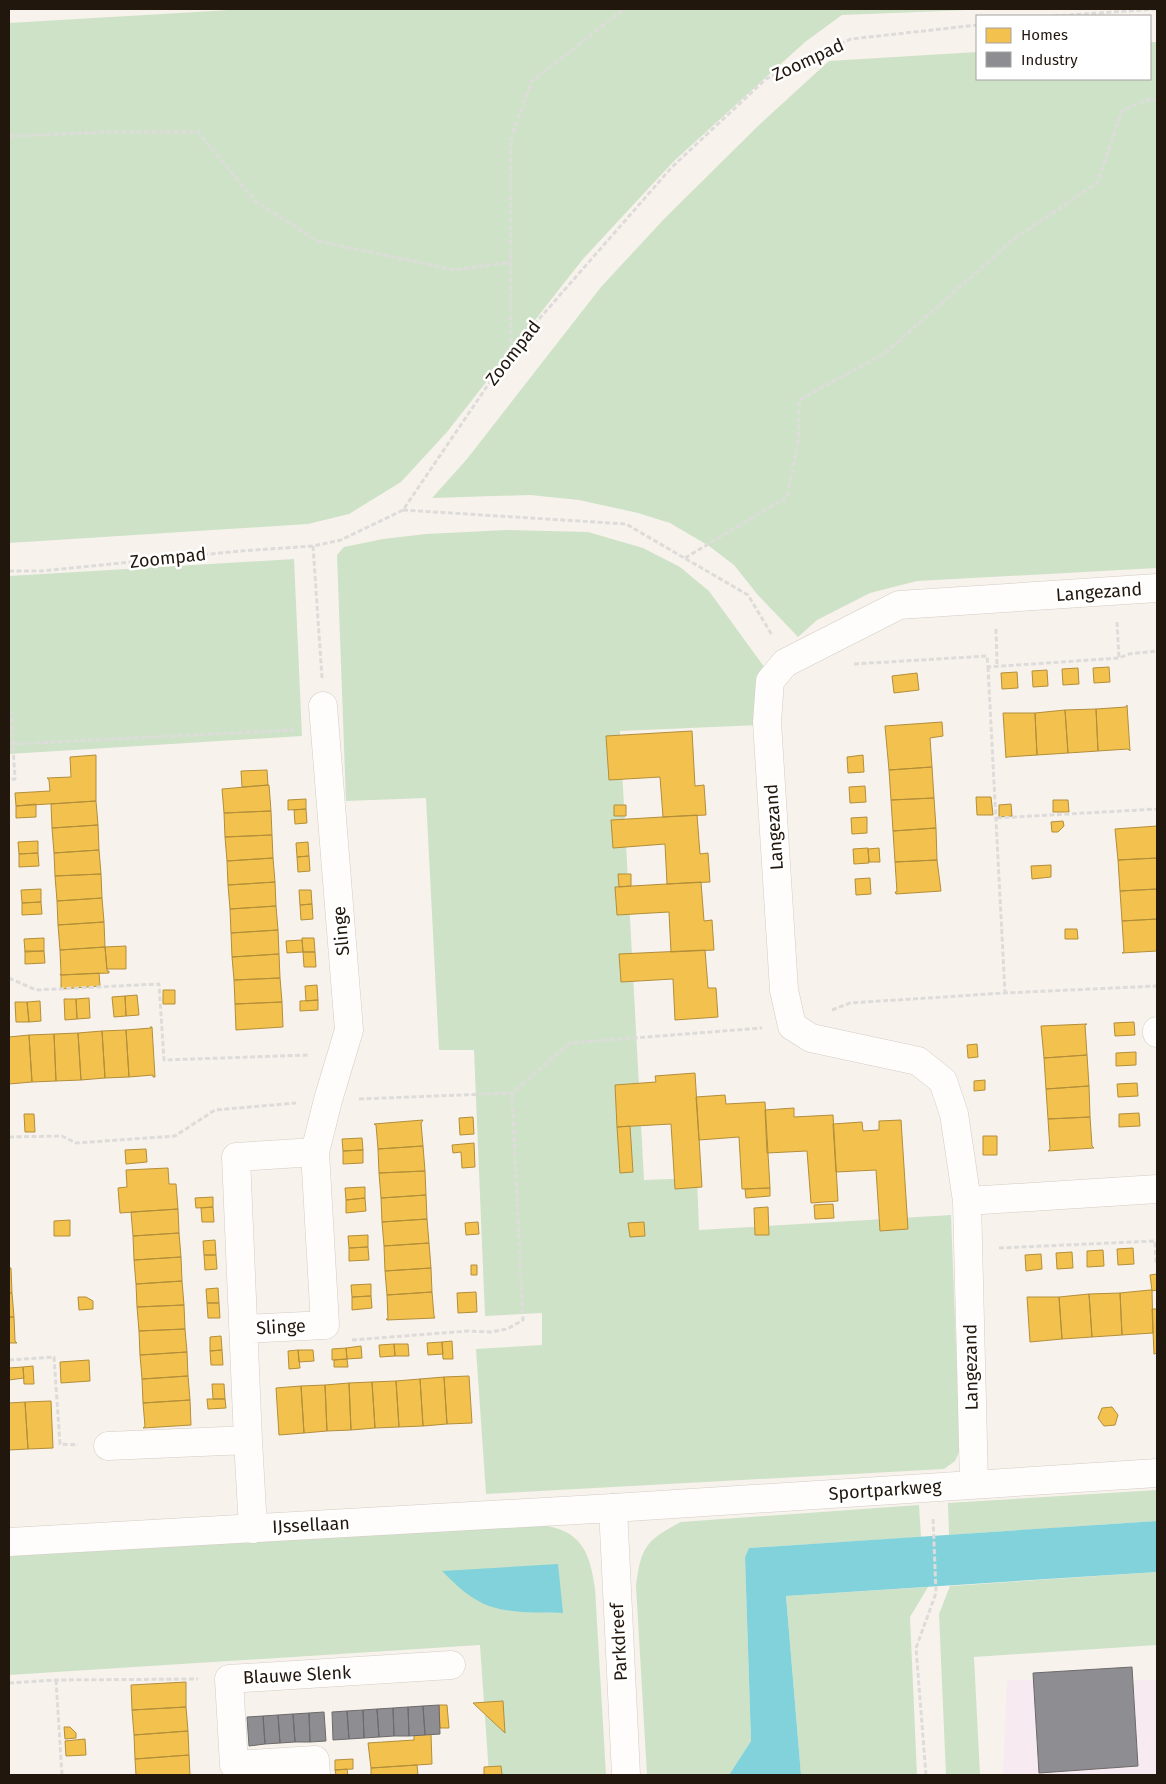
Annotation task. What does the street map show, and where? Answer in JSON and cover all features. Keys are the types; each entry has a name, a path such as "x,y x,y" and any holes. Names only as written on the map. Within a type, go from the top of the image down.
{"street":[{"name":"Langezand","path":"974,1484 967,1201 954,1114 943,1081 918,1061 811,1038 792,1026 784,990 767,722 770,681 785,663 899,605 1157,588"},
{"name":"Slinge","path":"244,1329 326,1325 315,1152 349,1030 324,717"},
{"name":"Slinge","path":"253,1529 236,1157 315,1152"},
{"path":"967,1201 1157,1189"},
{"path":"108,1446 248,1440"},
{"name":"Sportparkweg","path":"612,1508 1157,1473"},
{"name":"IJssellaan","path":"9,1542 612,1508"},
{"name":"Parkdreef","path":"612,1508 626,1775"},
{"name":"Blauwe Slenk","path":"316,1775 315,1760 234,1770 229,1679 451,1665"}],"path":[{"path":"511,351 511,139 531,82 624,9"},
{"path":"1069,15 1157,9"},
{"name":"Zoompad","path":"9,571 41,571 240,551 313,546 341,540 402,510 511,351 672,167 766,79 851,39 976,25"},
{"path":"685,558 787,497 799,437 799,400 884,354 1014,239 1097,183 1122,111 1146,100 1157,100"},
{"path":"9,136 113,132 198,132 255,201 316,241 455,270 511,262"},
{"path":"402,510 626,524 748,595 778,644 785,663"},
{"path":"13,744 324,717 313,546"},
{"path":"1114,591 1120,658"},
{"path":"995,599 997,666"},
{"path":"988,666 1120,658 1129,654 1157,652"},
{"path":"852,664 986,656 997,818 1005,993"},
{"path":"9,712 11,712 15,779 9,780"},
{"path":"997,818 1157,809"},
{"path":"9,978 36,990 159,984 164,1060 310,1055 320,1033 349,1030"},
{"path":"570,1043 792,1026 850,1003 1157,986"},
{"path":"326,1325 351,1340 468,1331 490,1332 507,1329 523,1320 512,1093"},
{"path":"969,1249 1155,1241 1157,1264"},
{"path":"9,1360 54,1357 60,1444 108,1446"},
{"path":"926,1775 916,1648 936,1593 934,1530"},
{"path":"9,1683 56,1680 229,1679"},
{"path":"56,1680 62,1775"}],"shaded area":[{"path":"1007,1680 1157,1680 1157,1775 1003,1775"}],"green space":[{"path":"247,9 993,9 842,15 805,42 674,161 583,259 447,432 401,482 349,514 308,524 9,543 9,23"},
{"path":"1151,42 1157,42 1157,568 917,581 870,593 817,620 798,637 757,594 734,565 709,546 670,523 638,513 579,500 530,495 432,498 467,459 601,287 664,219 758,126 829,61 976,52 976,80 1151,80"},
{"path":"506,530 588,532 643,548 680,567 709,591 767,671 760,725 620,731 644,1180 697,1178 699,1230 951,1215 960,1450 955,1461 944,1469 486,1494 476,1349 542,1345 542,1313 485,1316 474,1050 439,1050 426,798 346,801 337,555 344,547 383,539 426,534"},
{"path":"294,559 302,736 9,754 9,576"},
{"path":"1157,1490 1157,1521 949,1535 948,1503"},
{"path":"919,1505 921,1537 749,1548 745,1557 751,1741 729,1775 647,1775 636,1586 643,1553 653,1540 681,1522"},
{"path":"539,1524 560,1529 573,1537 584,1549 594,1579 606,1775 489,1775 480,1645 9,1675 9,1556","holes":["461,1589 563,1613 516,1611"]},
{"path":"1157,1572 1157,1645 974,1657 980,1775 946,1775 939,1614 950,1586"},
{"path":"928,1587 910,1617 917,1775 801,1775 786,1596"}],"water":[{"path":"1157,1521 1157,1572 786,1596 801,1775 729,1775 751,1741 745,1557 749,1548"},
{"path":"558,1564 563,1613 518,1612 495,1608 471,1596 442,1571"}],"building: Homes":[{"path":"1109,667 1110,682 1094,683 1093,668"},
{"path":"1078,668 1079,684 1063,685 1062,669"},
{"path":"1047,670 1048,686 1033,687 1032,671"},
{"path":"1017,672 1018,688 1002,689 1001,673"},
{"path":"917,673 919,690 894,693 892,676"},
{"path":"1127,705 1130,751 1128,749 1098,751 1096,709 1126,707"},
{"path":"1096,709 1098,751 1068,753 1065,710"},
{"path":"1065,710 1068,753 1037,755 1035,713"},
{"path":"1003,713 1035,713 1037,755 1006,758"},
{"path":"942,722 943,736 930,738 932,767 889,770 885,726"},
{"path":"692,731 695,786 704,785 706,815 663,817 660,777 609,780 606,736"},
{"path":"96,755 96,801 16,806 15,793 50,791 47,778 71,777 70,757"},
{"path":"863,755 864,772 848,773 847,757"},
{"path":"932,767 934,798 891,800 889,770"},
{"path":"267,770 268,785 242,787 241,771"},
{"path":"269,785 271,811 224,813 222,789"},
{"path":"865,786 866,802 850,803 849,787"},
{"path":"976,797 991,797 993,815 977,815"},
{"path":"934,798 936,828 893,831 891,800"},
{"path":"306,799 306,809 288,810 288,800"},
{"path":"1053,800 1068,800 1069,812 1053,812"},
{"path":"96,801 98,825 52,828 51,804"},
{"path":"36,804 36,817 16,818 16,806"},
{"path":"1011,804 1012,816 999,817 999,805"},
{"path":"614,805 626,805 626,816 614,816"},
{"path":"306,809 307,823 295,824 294,810"},
{"path":"271,811 272,835 225,837 224,813"},
{"path":"697,815 700,854 708,853 710,882 667,884 665,844 613,848 611,820"},
{"path":"867,817 867,833 852,834 851,818"},
{"path":"1063,821 1064,826 1058,832 1052,832 1051,822"},
{"path":"98,825 99,850 54,853 52,828"},
{"path":"1157,826 1157,858 1118,860 1115,829"},
{"path":"936,828 937,860 895,862 893,831"},
{"path":"272,835 273,858 227,861 225,837"},
{"path":"38,841 38,853 19,854 18,842"},
{"path":"308,842 309,856 297,857 296,843"},
{"path":"868,848 869,863 854,864 853,849"},
{"path":"879,848 880,862 869,862 868,849"},
{"path":"99,850 101,874 55,876 54,853"},
{"path":"38,853 39,866 19,867 19,854"},
{"path":"309,856 310,871 298,872 297,857"},
{"path":"273,858 275,882 228,885 227,861"},
{"path":"1157,858 1157,889 1120,891 1118,860"},
{"path":"937,860 941,891 896,894 895,862"},
{"path":"1051,865 1051,877 1032,879 1031,866"},
{"path":"101,874 102,898 57,901 55,876"},
{"path":"618,874 631,874 631,886 619,887"},
{"path":"870,878 871,894 856,895 855,879"},
{"path":"275,882 276,906 230,909 228,885"},
{"path":"701,882 704,921 712,920 714,950 671,952 669,912 617,915 615,887"},
{"path":"41,889 41,902 22,903 21,890"},
{"path":"1157,889 1157,919 1122,921 1120,891"},
{"path":"299,890 311,890 312,904 300,905"},
{"path":"102,898 104,922 58,925 57,901"},
{"path":"41,902 42,914 22,915 22,903"},
{"path":"312,904 313,919 301,920 300,905"},
{"path":"276,906 278,930 231,933 230,909"},
{"path":"1157,919 1157,951 1122,953 1124,952 1122,921"},
{"path":"104,922 105,947 60,950 58,925"},
{"path":"1065,929 1077,929 1078,939 1065,939"},
{"path":"278,930 279,954 232,957 231,933"},
{"path":"44,938 44,951 25,952 24,939"},
{"path":"302,938 314,938 315,952 303,952"},
{"path":"302,940 303,952 287,953 286,941"},
{"path":"126,946 126,969 107,969 105,947"},
{"path":"105,947 107,971 109,973 60,975 60,950"},
{"path":"705,950 708,988 716,988 718,1017 675,1020 673,979 621,982 619,954"},
{"path":"25,951 44,951 45,963 25,964"},
{"path":"303,952 315,952 316,967 304,967"},
{"path":"279,954 280,978 234,980 232,957"},
{"path":"99,973 100,986 61,989 61,975"},
{"path":"280,978 282,1002 235,1004 234,980"},
{"path":"317,985 318,1000 306,1001 305,986"},
{"path":"163,990 175,990 175,1004 163,1004"},
{"path":"137,995 139,1015 126,1016 125,996"},
{"path":"125,996 126,1016 114,1017 112,997"},
{"path":"89,998 90,1018 77,1019 76,999"},
{"path":"64,999 76,999 77,1019 65,1020"},
{"path":"318,1000 318,1010 300,1011 300,1001"},
{"path":"40,1001 41,1021 29,1022 27,1002"},
{"path":"15,1002 27,1002 29,1022 16,1022"},
{"path":"282,1002 283,1027 236,1030 235,1004"},
{"path":"1134,1022 1135,1035 1115,1036 1114,1023"},
{"path":"1087,1024 1085,1025 1087,1055 1044,1058 1041,1026"},
{"path":"152,1027 155,1077 153,1075 129,1077 126,1030"},
{"path":"126,1030 129,1077 105,1078 102,1031"},
{"path":"102,1031 105,1078 81,1080 78,1033"},
{"path":"78,1033 81,1080 56,1081 54,1034"},
{"path":"54,1034 56,1081 32,1082 29,1035"},
{"path":"29,1035 32,1082 9,1084 9,1037"},
{"path":"977,1044 978,1057 968,1058 967,1045"},
{"path":"1136,1052 1136,1065 1116,1066 1116,1053"},
{"path":"1087,1055 1089,1086 1046,1089 1044,1058"},
{"path":"695,1073 702,1187 675,1189 671,1124 617,1127 615,1085 656,1082 655,1076"},
{"path":"985,1080 985,1090 974,1091 974,1081"},
{"path":"1137,1083 1138,1096 1118,1097 1117,1084"},
{"path":"1089,1086 1090,1117 1048,1119 1046,1089"},
{"path":"725,1095 726,1104 765,1102 770,1188 742,1189 739,1137 699,1140 696,1097"},
{"path":"794,1108 794,1117 833,1115 838,1201 811,1203 807,1151 767,1153 765,1110"},
{"path":"1139,1113 1140,1126 1119,1127 1119,1114"},
{"path":"24,1114 34,1114 35,1132 25,1132"},
{"path":"473,1117 474,1134 460,1135 459,1118"},
{"path":"1090,1117 1092,1146 1094,1148 1048,1151 1050,1149 1048,1119"},
{"path":"423,1120 421,1123 423,1146 378,1149 376,1125 374,1124"},
{"path":"901,1120 908,1229 880,1231 876,1170 836,1172 833,1124 862,1122 863,1131 879,1130 879,1121"},
{"path":"630,1126 633,1172 620,1173 617,1127"},
{"path":"983,1136 997,1136 997,1155 983,1155"},
{"path":"362,1138 363,1150 343,1151 342,1139"},
{"path":"474,1143 475,1167 462,1168 461,1152 453,1153 452,1145"},
{"path":"423,1146 425,1171 379,1173 378,1149"},
{"path":"146,1149 147,1162 126,1164 125,1150"},
{"path":"363,1150 363,1163 343,1164 343,1151"},
{"path":"168,1168 169,1184 176,1184 178,1209 120,1213 118,1188 127,1187 126,1170"},
{"path":"425,1171 426,1195 381,1198 379,1173"},
{"path":"365,1187 365,1198 346,1200 345,1188"},
{"path":"770,1188 770,1196 746,1198 745,1189"},
{"path":"426,1195 427,1219 382,1222 381,1198"},
{"path":"213,1197 213,1207 196,1208 195,1198"},
{"path":"365,1198 366,1211 346,1213 346,1200"},
{"path":"833,1204 834,1218 815,1219 814,1205"},
{"path":"213,1207 214,1222 202,1222 201,1208"},
{"path":"768,1207 769,1235 755,1235 754,1208"},
{"path":"178,1209 179,1233 133,1236 131,1212"},
{"path":"427,1219 429,1243 384,1246 382,1222"},
{"path":"70,1220 70,1236 54,1236 54,1221"},
{"path":"478,1222 479,1234 466,1235 465,1223"},
{"path":"644,1222 645,1236 630,1237 628,1223"},
{"path":"179,1233 181,1257 134,1260 133,1236"},
{"path":"368,1235 368,1247 349,1248 348,1236"},
{"path":"215,1240 216,1255 204,1255 203,1241"},
{"path":"429,1243 431,1268 385,1271 384,1246"},
{"path":"368,1247 369,1260 349,1261 349,1248"},
{"path":"1133,1248 1134,1264 1118,1265 1117,1249"},
{"path":"1103,1250 1104,1266 1087,1267 1087,1251"},
{"path":"1072,1252 1073,1268 1057,1269 1056,1253"},
{"path":"1041,1254 1042,1269 1026,1271 1025,1255"},
{"path":"204,1255 216,1255 217,1269 205,1270"},
{"path":"181,1257 182,1281 136,1284 134,1260"},
{"path":"471,1265 477,1265 477,1275 471,1275"},
{"path":"9,1268 11,1268 12,1293 9,1293"},
{"path":"431,1268 432,1292 387,1295 385,1271"},
{"path":"1157,1274 1157,1290 1152,1291 1150,1275"},
{"path":"182,1281 184,1305 137,1307 136,1284"},
{"path":"371,1284 371,1296 352,1297 351,1285"},
{"path":"218,1288 219,1303 207,1303 206,1289"},
{"path":"1152,1290 1153,1333 1122,1335 1120,1293"},
{"path":"432,1292 435,1318 387,1320 386,1319 388,1319 387,1295"},
{"path":"476,1292 477,1312 458,1313 457,1293"},
{"path":"9,1293 12,1293 14,1317 9,1317"},
{"path":"1120,1293 1122,1335 1092,1337 1089,1294"},
{"path":"1089,1294 1092,1337 1062,1339 1059,1297"},
{"path":"371,1296 372,1308 352,1310 352,1297"},
{"path":"78,1297 86,1297 93,1301 93,1309 79,1310"},
{"path":"1027,1297 1059,1297 1062,1339 1030,1342"},
{"path":"207,1303 219,1303 220,1318 208,1318"},
{"path":"184,1305 185,1329 139,1331 137,1307"},
{"path":"1152,1309 1157,1309 1157,1352 1155,1354 1154,1354"},
{"path":"9,1317 14,1317 15,1341 17,1343 9,1343"},
{"path":"185,1329 187,1352 140,1355 139,1331"},
{"path":"221,1336 222,1350 210,1351 210,1337"},
{"path":"452,1341 453,1359 443,1359 442,1342"},
{"path":"442,1342 443,1354 428,1355 427,1343"},
{"path":"394,1344 395,1356 380,1357 379,1345"},
{"path":"394,1344 408,1344 409,1356 395,1356"},
{"path":"361,1346 362,1358 347,1359 346,1348"},
{"path":"346,1348 347,1359 332,1360 332,1349"},
{"path":"222,1350 223,1365 211,1365 210,1351"},
{"path":"298,1350 313,1350 314,1361 299,1362"},
{"path":"298,1350 300,1368 289,1369 288,1351"},
{"path":"187,1352 188,1376 142,1379 140,1355"},
{"path":"347,1359 348,1367 334,1367 334,1360"},
{"path":"89,1360 90,1381 61,1383 60,1362"},
{"path":"33,1366 34,1384 24,1384 23,1367"},
{"path":"23,1367 24,1378 9,1380 9,1368"},
{"path":"188,1376 190,1400 143,1403 142,1379"},
{"path":"469,1376 472,1423 447,1424 444,1377"},
{"path":"444,1377 447,1424 423,1426 420,1379"},
{"path":"420,1379 423,1426 399,1427 396,1381"},
{"path":"396,1381 399,1427 375,1428 372,1382"},
{"path":"372,1382 375,1428 351,1430 349,1383"},
{"path":"349,1383 351,1430 327,1431 325,1385"},
{"path":"212,1384 224,1384 225,1399 213,1399"},
{"path":"325,1385 327,1431 304,1433 301,1386"},
{"path":"301,1386 304,1433 279,1435 276,1388"},
{"path":"207,1399 225,1399 226,1408 208,1409"},
{"path":"190,1400 191,1425 143,1428 145,1426 143,1403"},
{"path":"51,1401 53,1448 28,1449 25,1402"},
{"path":"25,1402 28,1449 9,1450 9,1403"},
{"path":"1112,1407 1118,1415 1115,1425 1104,1426 1098,1418 1102,1408"},
{"path":"186,1682 186,1707 132,1710 131,1685"},
{"path":"503,1701 505,1733 473,1703"},
{"path":"439,1705 447,1705 449,1728 440,1728"},
{"path":"186,1707 188,1731 134,1735 132,1710"},
{"path":"64,1727 70,1727 76,1733 76,1738 65,1739"},
{"path":"188,1731 189,1755 135,1759 134,1735"},
{"path":"431,1734 432,1764 371,1768 368,1743 414,1740 414,1735"},
{"path":"85,1739 86,1755 66,1756 65,1741"},
{"path":"189,1755 190,1775 136,1775 135,1759"},
{"path":"353,1759 353,1769 335,1770 335,1760"},
{"path":"417,1765 418,1775 371,1775 371,1768"},
{"path":"501,1766 502,1775 484,1775 484,1767"},
{"path":"347,1769 348,1775 336,1775 335,1770"}],"building: Industry":[{"path":"1132,1667 1138,1766 1039,1773 1033,1673"},
{"path":"439,1705 440,1734 425,1735 423,1706"},
{"path":"423,1706 425,1735 409,1736 408,1707"},
{"path":"408,1707 409,1736 394,1736 393,1708"},
{"path":"393,1708 394,1736 379,1737 377,1709"},
{"path":"377,1709 379,1737 364,1738 363,1710"},
{"path":"363,1710 364,1738 349,1739 347,1711"},
{"path":"347,1711 349,1739 333,1740 332,1712"},
{"path":"324,1712 326,1741 310,1742 309,1713"},
{"path":"309,1713 310,1742 295,1742 293,1714"},
{"path":"293,1714 295,1742 280,1743 278,1715"},
{"path":"278,1715 280,1743 265,1744 263,1716"},
{"path":"263,1716 265,1744 249,1746 247,1717"}]}
